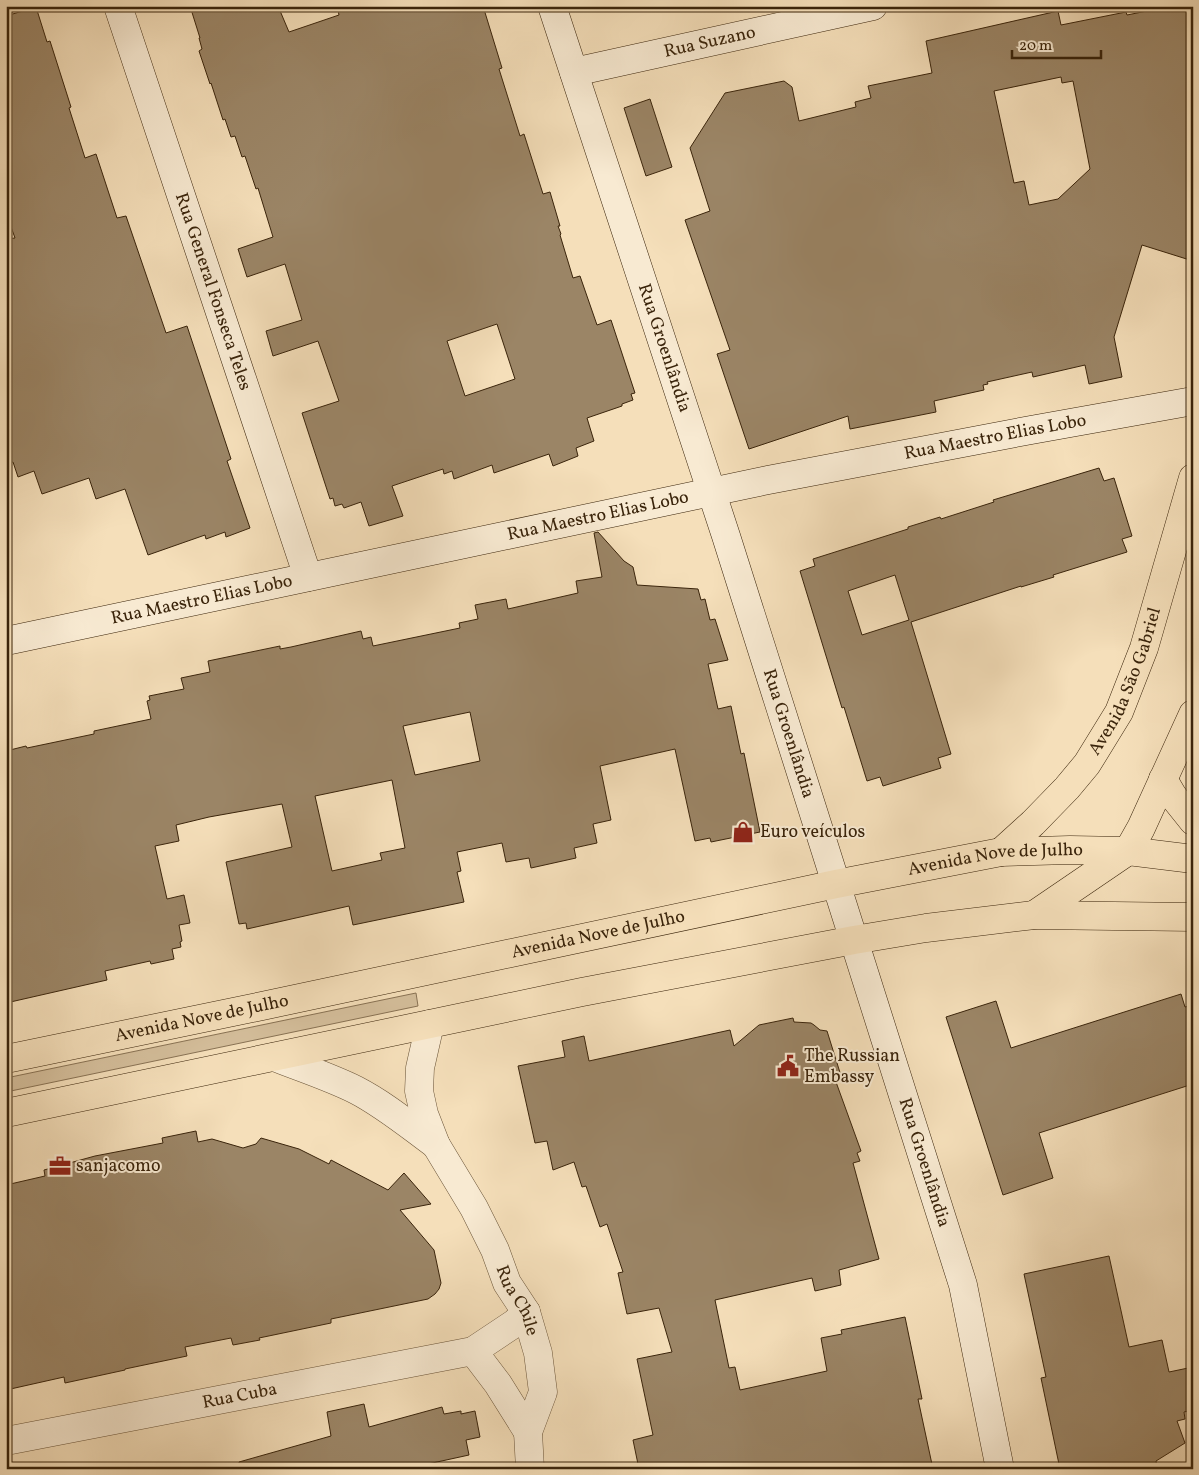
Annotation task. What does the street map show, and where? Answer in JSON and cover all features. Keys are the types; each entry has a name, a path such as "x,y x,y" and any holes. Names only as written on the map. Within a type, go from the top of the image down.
{"main road":[{"name":"Avenida São Gabriel","path":"1001,852 1033,823 1072,782 1087,764 1119,712 1144,648 1193,478"},
{"path":"1034,915 1128,850 1141,828 1193,714"},
{"path":"1163,780 1172,796 1193,821"},
{"name":"Avenida Nove de Julho","path":"6,1059 836,884 1001,852 1128,850 1193,859"},
{"path":"6,1113 582,992 926,928 1034,915 1193,918"}],"street":[{"name":"Rua General Fonseca Teles","path":"118,6 308,577"},
{"name":"Rua Groenlândia","path":"552,6 712,492 963,1286 1000,1469"},
{"name":"Rua Suzano","path":"574,72 873,6"},
{"name":"Rua Maestro Elias Lobo","path":"6,641 712,492 1193,401"},
{"name":"Rua Chile","path":"430,1024 420,1068 419,1090 424,1114 436,1145 474,1208 495,1250 507,1283 526,1312 538,1353 543,1392 528,1432 530,1469"},
{"name":"Rua Chile","path":"274,1058 356,1090 385,1108 436,1145"},
{"name":"Rua Cuba","path":"6,1441 473,1351 515,1323 526,1312"},
{"path":"473,1351 498,1384 528,1432"}],"shaded area":[{"path":"416,993 418,1006 6,1092 6,1078"}],"building":[{"path":"190,6 278,6 289,32 339,15 337,6 483,6 502,68 499,69 520,136 524,134 543,194 550,192 573,278 580,276 597,325 611,320 635,393 631,394 633,400 622,404 622,406 587,418 594,441 576,448 578,456 553,466 549,454 494,473 492,465 454,479 452,471 444,474 443,469 392,486 403,516 369,526 361,502 344,508 342,504 335,506 333,498 330,499 302,413 339,401 318,341 273,356 266,331 302,320 285,264 247,277 238,249 273,237 258,188 256,189 245,156 242,157 235,136 231,137 225,119 223,120 199,51 202,49","holes":["497,324 515,379 465,396 447,341"]},
{"path":"1172,6 1193,6 1193,261 1142,245 1114,337 1122,377 1089,384 1085,365 1033,377 1032,372 987,382 988,384 983,385 984,390 934,401 936,412 850,429 848,416 749,449 717,354 730,350 685,220 710,211 690,148 725,93 784,81 792,87 799,121 856,107 855,102 871,98 868,86 932,73 926,41 1058,11 1061,25 1126,12 1127,15","holes":["1061,77 1062,83 1073,81 1090,169 1058,199 1029,205 1024,181 1014,183 994,91"]},
{"path":"36,7 47,42 50,41 85,158 96,154 117,218 126,216 166,333 187,326 231,459 227,461 250,528 226,537 225,532 206,539 205,535 148,555 125,489 96,499 89,478 42,494 34,471 18,477 13,462 6,464 6,239 15,238 6,213 6,16"},
{"path":"650,99 672,167 646,176 624,108"},
{"path":"1099,468 1104,481 1114,478 1132,536 1122,539 1127,552 911,622 951,754 938,758 941,768 883,786 880,777 867,781 844,707 842,708 800,571 815,566 813,559 908,529 908,527 940,517 941,519 994,502 993,500","holes":["895,575 909,620 862,635 848,591"]},
{"path":"598,532 624,561 633,567 637,585 698,589 701,600 705,599 710,620 715,619 728,660 708,664 718,709 731,706 741,754 744,753 760,832 711,842 710,838 695,841 675,749 600,766 611,820 593,824 597,843 574,848 576,858 531,868 529,858 506,862 502,843 457,852 461,871 457,872 464,902 353,925 349,906 247,929 246,923 239,924 226,862 292,847 282,804 209,817 176,825 179,841 155,846 167,899 184,895 190,923 179,925 182,941 180,942 181,947 172,949 174,959 151,964 150,961 105,971 107,980 6,1003 6,751 94,734 94,731 151,719 147,701 150,700 149,696 184,689 181,678 210,672 208,661 280,646 280,649 291,647 361,631 363,639 371,637 373,646 460,628 459,623 478,619 475,605 506,599 508,609 578,593 576,581 602,577 594,533","holes":["470,712 480,761 415,775 403,726","392,780 405,848 380,853 382,860 332,871 315,796"]},
{"path":"1181,994 1185,1007 1193,1005 1193,1084 1039,1133 1053,1178 1003,1195 946,1017 996,1001 1011,1048"},
{"path":"793,1018 794,1022 811,1023 820,1030 827,1031 842,1079 836,1082 861,1151 857,1153 860,1161 853,1163 879,1259 839,1270 841,1285 815,1291 812,1278 715,1300 729,1368 735,1367 740,1390 827,1371 821,1338 842,1334 841,1330 905,1317 922,1399 918,1399 933,1469 639,1469 633,1440 653,1435 637,1359 672,1352 659,1308 627,1314 618,1273 623,1272 607,1224 600,1227 586,1186 582,1187 574,1162 553,1170 547,1141 535,1143 518,1066 565,1057 562,1041 584,1036 589,1061 730,1030 734,1046 759,1025"},
{"path":"196,1131 198,1142 212,1139 243,1148 256,1144 261,1138 299,1149 329,1164 331,1160 388,1190 404,1173 431,1204 400,1210 434,1250 441,1283 439,1289 428,1299 331,1319 331,1323 259,1338 260,1340 233,1345 231,1338 185,1347 187,1356 65,1383 64,1377 6,1390 6,1185 45,1176 44,1170 95,1156 163,1143 162,1138"},
{"path":"1109,1256 1129,1347 1162,1340 1169,1372 1193,1367 1193,1410 1184,1412 1185,1419 1177,1421 1185,1443 1156,1461 1157,1469 1060,1469 1041,1378 1046,1377 1024,1274"},
{"path":"364,1404 369,1427 442,1407 444,1414 461,1411 461,1414 475,1411 480,1437 466,1440 469,1455 405,1469 240,1469 239,1462 331,1436 327,1412"}],"place":[{"name":"Euro veículos","path":"743,832"},
{"name":"The Russian Embassy","path":"788,1066"},
{"name":"sanjacomo","path":"60,1166"}]}
